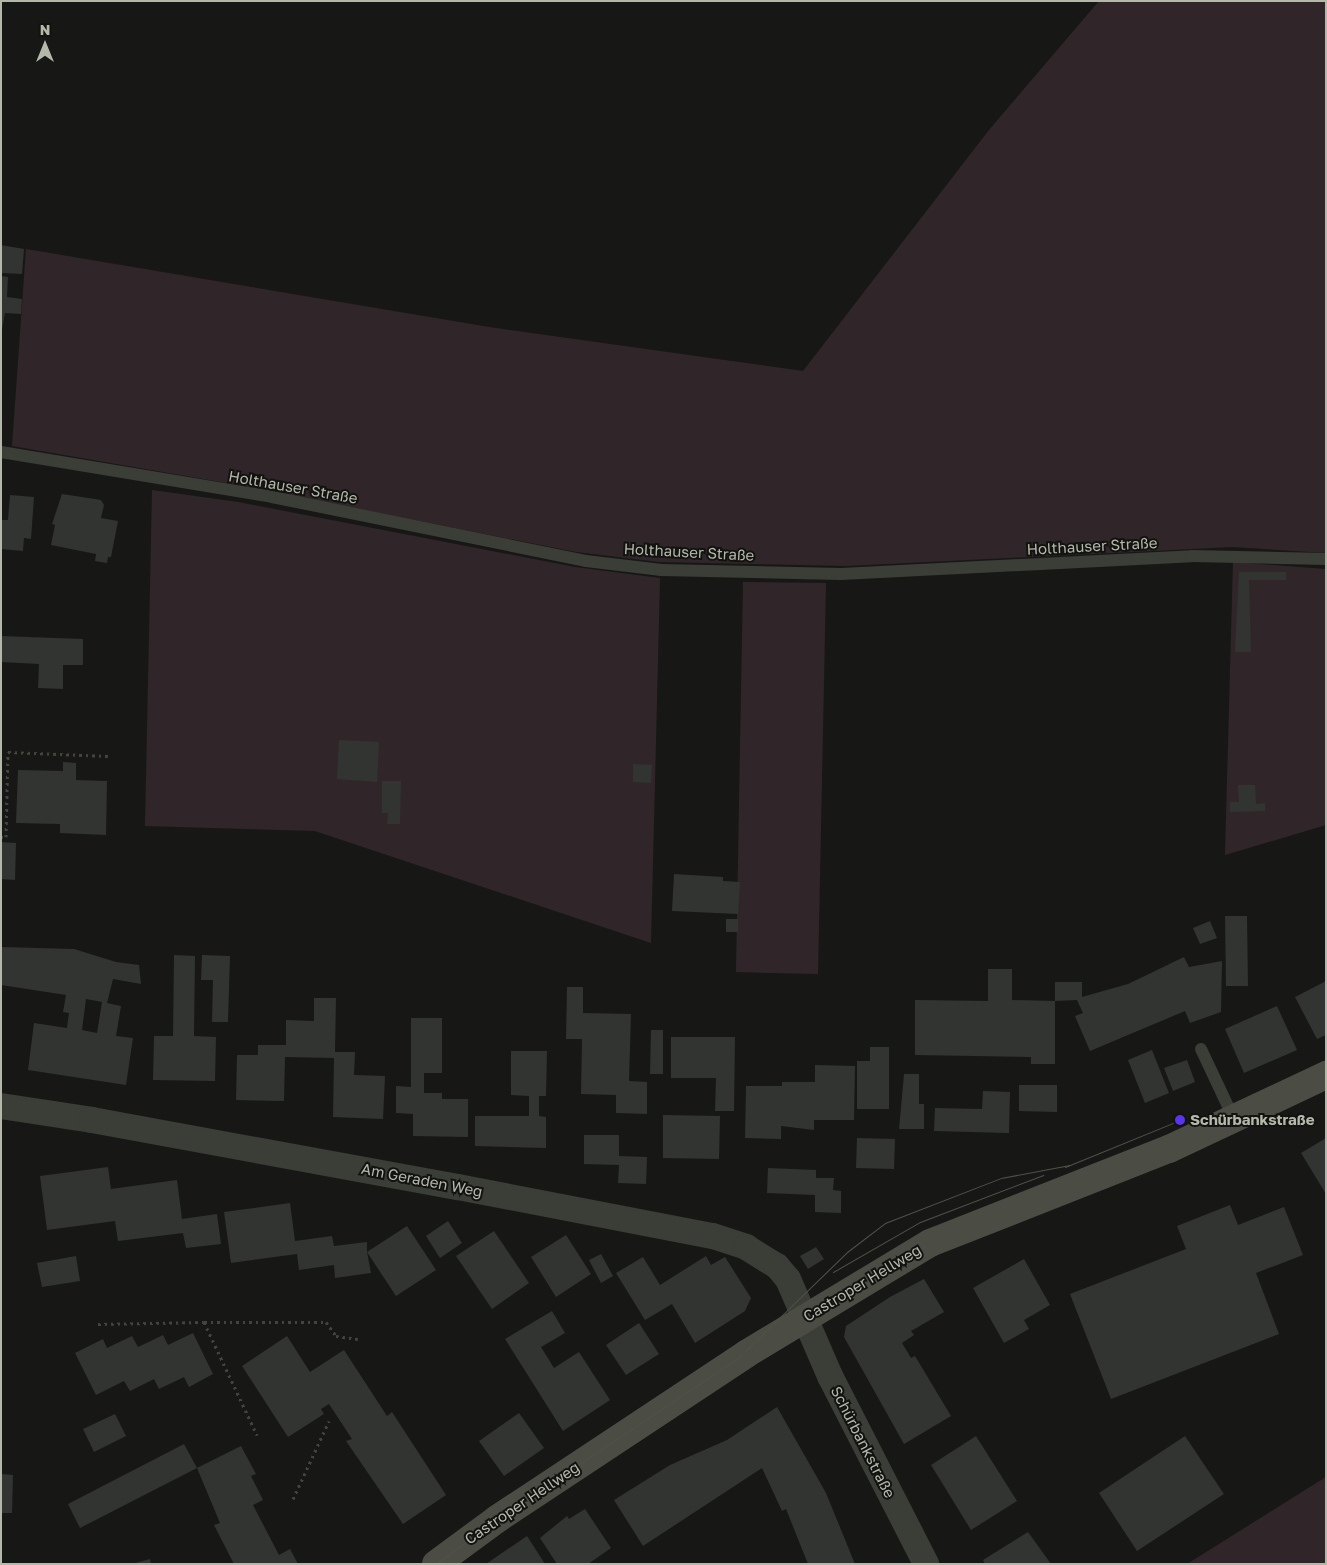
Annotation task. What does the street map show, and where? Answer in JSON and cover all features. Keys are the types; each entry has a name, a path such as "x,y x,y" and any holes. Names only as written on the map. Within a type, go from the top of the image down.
{"main road":[{"name":"Castroper Hellweg","path":"436,1564 497,1519 803,1318 930,1243 1160,1152 1326,1075"}],"street":[{"name":"Am Geraden Weg","path":"1,1106 283,1154 712,1236 746,1247 777,1266 788,1279 803,1318"},
{"name":"Schürbankstraße","path":"803,1318 926,1564"}],"lane":[{"name":"Holthauser Straße","path":"1,452 272,497 586,561 661,570 842,574 1192,556 1326,560"},
{"path":"1201,1048 1234,1119"}],"path":[{"path":"1,837 6,837 8,752 108,756"},
{"path":"204,1322 257,1435"},
{"path":"98,1324 326,1322 336,1336 358,1339"},
{"path":"293,1500 329,1421"}],"shaded area":[{"path":"1099,1 1326,1 1326,553 1233,547 847,566 659,562 576,552 238,485 12,446 26,249 489,327 803,371 989,130"},
{"path":"152,490 238,502 575,567 660,578 651,943 315,831 145,826"},
{"path":"1233,562 1326,569 1326,825 1225,855"},
{"path":"743,582 826,583 818,974 736,972"},
{"path":"1326,1477 1326,1564 1187,1564"}],"building":[{"path":"1,245 24,249 22,274 1,273"},
{"path":"1,276 8,277 7,297 22,299 21,314 5,313 1,335"},
{"path":"62,494 101,500 104,505 101,518 118,521 111,557 108,557 107,563 95,561 96,554 51,545 55,525 52,524"},
{"path":"10,495 34,497 31,539 24,538 23,551 1,549 1,520 8,520"},
{"path":"1239,572 1286,572 1286,580 1249,580 1251,652 1235,652"},
{"path":"1,636 83,639 83,665 63,665 63,689 38,688 39,664 1,662"},
{"path":"339,740 379,742 377,782 337,779"},
{"path":"63,762 76,763 76,780 107,781 106,835 60,833 60,824 16,823 18,770 63,771"},
{"path":"633,764 652,765 651,783 633,782"},
{"path":"382,781 401,781 400,824 387,824 388,813 382,813"},
{"path":"1238,785 1255,785 1256,804 1265,803 1265,811 1230,812 1230,802 1239,802"},
{"path":"1,842 16,843 15,880 1,879"},
{"path":"674,874 723,877 723,881 740,882 738,914 672,911"},
{"path":"1225,916 1247,916 1248,986 1226,986"},
{"path":"726,919 738,919 738,932 726,932"},
{"path":"1210,921 1217,938 1200,944 1193,928"},
{"path":"1,947 74,949 116,962 139,965 141,984 113,979 107,1003 121,1006 116,1036 133,1038 126,1085 28,1070 34,1023 67,1028 69,1013 63,1012 66,995 1,985","holes":["86,999 102,1002 97,1033 82,1030"]},
{"path":"174,955 195,956 194,1036 216,1037 215,1081 153,1080 154,1036 173,1036"},
{"path":"202,955 230,956 228,1022 212,1022 213,980 201,980"},
{"path":"1184,957 1189,967 1222,961 1221,1012 1190,1023 1185,1011 1090,1051 1075,1016 1083,1013 1077,1000 1055,1001 1055,982 1082,982 1082,997 1128,984"},
{"path":"988,969 1012,969 1012,1000 1055,1001 1055,1064 1031,1064 1031,1057 915,1055 915,1000 988,1001"},
{"path":"1326,981 1326,1035 1317,1039 1295,997"},
{"path":"567,987 583,987 583,1013 631,1014 629,1081 647,1082 647,1114 616,1113 616,1095 581,1094 582,1039 566,1039"},
{"path":"314,998 336,998 335,1052 355,1052 354,1075 385,1076 383,1119 333,1117 334,1058 285,1057 284,1101 236,1100 237,1055 258,1055 258,1045 286,1045 286,1020 314,1021"},
{"path":"1277,1006 1297,1050 1244,1073 1225,1029"},
{"path":"411,1018 442,1018 442,1073 424,1073 424,1093 442,1093 442,1099 468,1099 468,1137 413,1136 413,1114 396,1113 396,1086 411,1087"},
{"path":"651,1030 663,1030 663,1074 650,1074"},
{"path":"671,1037 735,1037 734,1111 715,1111 716,1078 671,1078"},
{"path":"870,1047 889,1047 889,1109 857,1109 857,1061 870,1061"},
{"path":"1152,1050 1169,1093 1145,1103 1128,1060"},
{"path":"511,1051 547,1051 546,1096 539,1096 539,1116 546,1117 546,1148 475,1146 475,1116 529,1116 529,1096 511,1095"},
{"path":"1187,1060 1195,1082 1173,1091 1164,1068"},
{"path":"815,1065 855,1066 854,1120 814,1120 814,1130 781,1126 781,1139 745,1138 746,1086 782,1086 782,1082 815,1082"},
{"path":"904,1074 919,1074 919,1104 924,1104 924,1129 899,1129"},
{"path":"1019,1085 1057,1085 1057,1112 1019,1111"},
{"path":"983,1091 1010,1092 1009,1133 934,1131 935,1108 982,1109"},
{"path":"663,1115 720,1116 719,1159 663,1158"},
{"path":"584,1135 619,1135 619,1156 647,1157 646,1184 618,1183 619,1165 584,1164"},
{"path":"857,1138 895,1139 894,1169 856,1168"},
{"path":"1326,1138 1326,1194 1301,1153"},
{"path":"108,1167 111,1189 177,1180 182,1219 217,1214 221,1244 186,1248 183,1233 118,1241 115,1221 47,1230 40,1176"},
{"path":"768,1168 816,1170 816,1178 834,1178 833,1190 841,1191 841,1213 815,1212 815,1195 767,1193"},
{"path":"290,1203 295,1241 332,1236 334,1246 367,1242 371,1273 335,1278 334,1265 299,1270 297,1254 231,1263 224,1212"},
{"path":"1230,1205 1238,1225 1284,1207 1303,1255 1256,1273 1279,1334 1111,1399 1070,1294 1186,1249 1177,1226"},
{"path":"448,1221 462,1243 440,1258 426,1236"},
{"path":"407,1226 436,1270 396,1296 367,1252"},
{"path":"494,1231 529,1283 492,1309 456,1256"},
{"path":"566,1235 591,1274 556,1297 531,1257"},
{"path":"816,1247 824,1259 808,1269 800,1256"},
{"path":"601,1254 613,1276 601,1283 589,1260"},
{"path":"76,1256 80,1281 42,1287 37,1263"},
{"path":"706,1256 711,1265 725,1257 751,1298 745,1311 695,1343 672,1304 645,1320 616,1273 643,1257 660,1285"},
{"path":"1024,1259 1050,1305 1024,1320 1029,1329 1004,1343 973,1288"},
{"path":"924,1279 944,1312 911,1331 914,1335 902,1343 911,1358 915,1356 951,1416 904,1444 844,1337 846,1326 890,1297"},
{"path":"552,1311 565,1333 541,1347 554,1368 579,1352 610,1400 563,1431 505,1339"},
{"path":"639,1323 659,1354 626,1375 606,1345"},
{"path":"193,1333 213,1374 189,1387 184,1377 159,1389 154,1379 130,1391 124,1381 96,1395 75,1353 103,1339 107,1348 132,1336 138,1347 163,1335 168,1345"},
{"path":"287,1336 310,1372 344,1350 387,1416 392,1412 446,1495 403,1524 346,1441 352,1439 329,1404 321,1409 324,1414 288,1437 242,1366"},
{"path":"777,1407 826,1493 855,1564 808,1564 786,1509 782,1511 762,1468 643,1546 614,1500 670,1465 727,1440"},
{"path":"519,1413 544,1448 504,1476 479,1441"},
{"path":"115,1414 126,1436 94,1452 83,1429"},
{"path":"976,1436 1017,1501 971,1530 931,1465"},
{"path":"1185,1436 1224,1494 1137,1551 1099,1493"},
{"path":"184,1444 197,1468 80,1528 68,1504"},
{"path":"241,1446 256,1474 251,1476 263,1500 253,1505 279,1555 290,1549 298,1564 234,1564 214,1525 220,1523 197,1468"},
{"path":"1,1474 13,1475 12,1513 1,1513"},
{"path":"585,1509 611,1548 588,1564 557,1564 540,1538 567,1516 569,1519"},
{"path":"1028,1532 1051,1564 985,1564 983,1560"},
{"path":"527,1536 545,1564 486,1564"},
{"path":"150,1559 151,1564 135,1564 135,1563"}],"tram line":[{"path":"1065,1167 1180,1120"},
{"path":"436,1564 497,1519 737,1359 847,1252 885,1223 1001,1178 1070,1165"},
{"path":"833,1272 920,1222 1043,1175"}],"place":[{"name":"Schürbankstraße","path":"1180,1120"}]}
